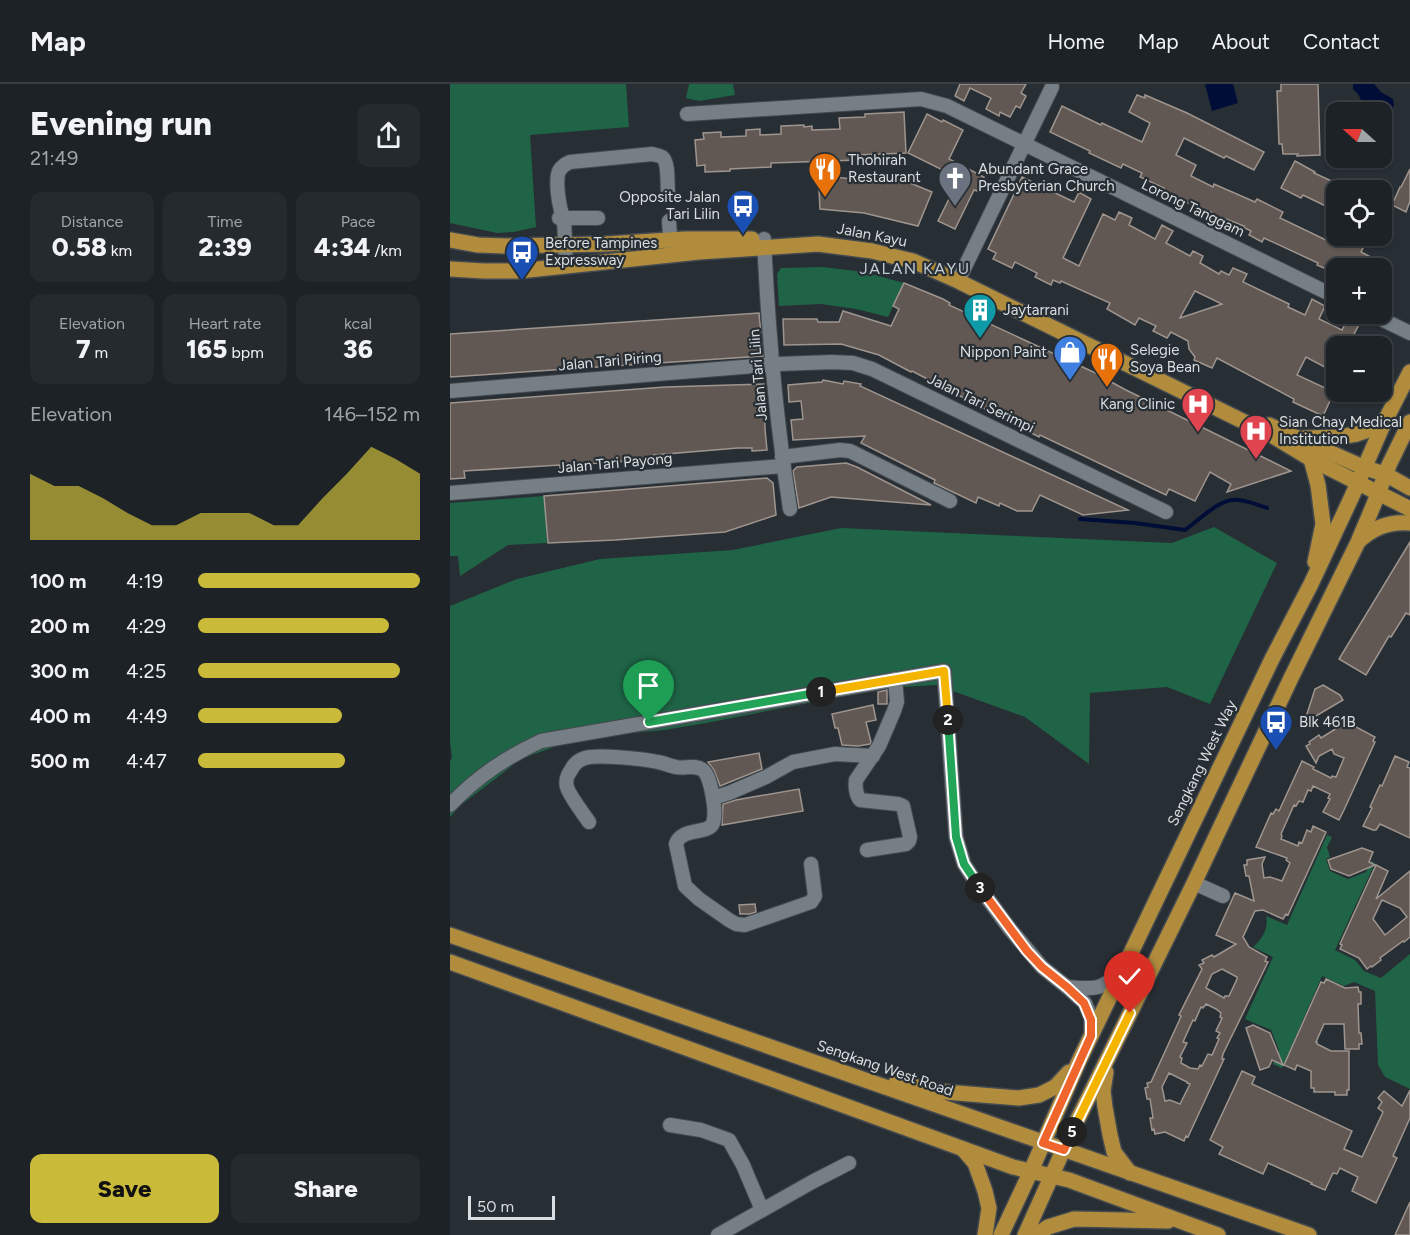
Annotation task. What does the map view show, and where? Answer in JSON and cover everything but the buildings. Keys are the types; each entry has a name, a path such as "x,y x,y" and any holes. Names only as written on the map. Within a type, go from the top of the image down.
{"main road":[{"name":"Jalan Kayu","path":"450,240 478,245 670,248 765,243 818,244 872,251 913,261 959,278 1262,422 1365,468 1385,474 1410,488"},
{"name":"Jalan Kayu","path":"450,268 519,271 566,266 670,248"},
{"name":"Jalan Kayu","path":"959,278 1273,436 1311,459 1410,509"},
{"name":"Sengkang West Way","path":"1001,1235 1079,1061 1272,659 1311,584 1383,425 1410,372"},
{"path":"1025,1235 1051,1176 1358,542 1385,474 1410,422"},
{"path":"1298,438 1339,437 1357,434 1383,425"},
{"path":"1311,459 1318,485 1323,524 1311,584"},
{"path":"1358,542 1377,527 1410,524"},
{"name":"Sengkang West Road","path":"450,934 1309,1235"},
{"path":"450,962 1013,1167 1069,1180 1218,1235"},
{"path":"1109,1056 1103,1091 1105,1107 1114,1152 1130,1173"},
{"path":"852,1075 945,1092 1019,1098 1039,1095 1055,1087 1079,1061"},
{"path":"963,1149 975,1163 986,1191 989,1208 986,1235"},
{"path":"1036,1235 1048,1227 1074,1219 1180,1222"}],"street":[{"path":"959,278 1052,87"},
{"name":"Lorong Tanggam","path":"687,114 921,99 947,106 1326,292"},
{"path":"566,266 562,245 558,177 562,167 570,162 658,155 666,162 668,192"},
{"path":"561,216 598,218"},
{"path":"669,221 670,248"},
{"name":"Jalan Tari Lilin","path":"765,243 773,364 790,509"},
{"path":"1392,324 1410,333"},
{"name":"Jalan Tari Serimpi","path":"773,364 853,363 872,369 1166,512"},
{"name":"Jalan Tari Piring","path":"450,391 773,364"},
{"name":"Jalan Tari Payong","path":"450,493 783,462 840,450 850,451 950,501"},
{"path":"450,805 487,771 541,741 944,671 956,837 964,864 1027,951 1084,1003 1090,1018 1091,1036"},
{"path":"867,850 906,844 910,837 903,806 860,800 856,780 879,746 896,706 896,679"},
{"path":"713,798 766,777 793,762 834,754 873,756"},
{"path":"589,822 566,787 567,776 579,761 588,757 627,758 657,762 678,768 697,767 706,773 713,798 713,825 685,834 678,839 676,844 685,886 699,899 736,924 745,925 811,902 815,896 811,864"},
{"path":"1194,883 1223,896"},
{"path":"1067,987 1102,986 1125,966"},
{"path":"670,1125 701,1130 729,1140 743,1164 762,1210"},
{"path":"718,1235 849,1163"}],"green space":[{"path":"450,84 626,84 629,127 530,135 536,227 497,233 450,223"},
{"path":"689,84 733,84 735,95 699,101 686,98"},
{"path":"823,267 864,272 904,283 888,317 821,304 779,306 777,274 781,268"},
{"path":"544,496 547,543 508,545 460,576 458,556 450,556 450,503"},
{"path":"1214,527 1277,563 1210,704 1167,687 1090,693 1089,764 1025,717 936,685 886,688 706,723 664,730 582,738 565,743 521,759 461,805 450,817 450,761 452,758 450,606 517,579 600,559 733,550 841,528 1172,543"},
{"path":"1327,835 1332,837 1327,847 1330,857 1326,859 1330,871 1348,879 1366,872 1371,861 1375,863 1335,950 1355,960 1364,971 1381,978 1410,954 1410,1089 1385,1077 1378,1065 1375,991 1354,982 1344,986 1322,976 1282,1068 1273,1064 1279,1050 1271,1030 1245,1019 1273,957 1253,947 1264,933 1266,916 1287,925"}],"water":[{"path":"1205,84 1233,84 1238,103 1212,111"},
{"path":"1353,84 1374,84 1381,92 1393,99 1392,110 1392,102 1361,102 1353,89"}],"waterway":[{"path":"1080,519 1185,530 1218,505 1232,500 1267,508"}],"place":[{"name":"Thohirah Restaurant","path":"825,198"},
{"name":"Abundant Grace Presbyterian Church","path":"955,207"},
{"name":"Opposite Jalan Tari Lilin","path":"743,235"},
{"name":"Before Tampines Expressway","path":"522,281"},
{"name":"Jaytarrani","path":"980,339"},
{"name":"Nippon Paint","path":"1070,381"},
{"name":"Selegie Soya Bean","path":"1107,388"},
{"name":"Kang Clinic","path":"1198,433"},
{"name":"Sian Chay Medical Institution","path":"1256,460"},
{"name":"Blk 461B","path":"1276,751"}],"district":[{"name":"JALAN KAYU","path":"915,268"}],"route":[{"path":"649,722 944,671 956,837 964,864 1027,951 1084,1003 1090,1018 1091,1036 1043,1143 1064,1150 1130,1013"}]}
